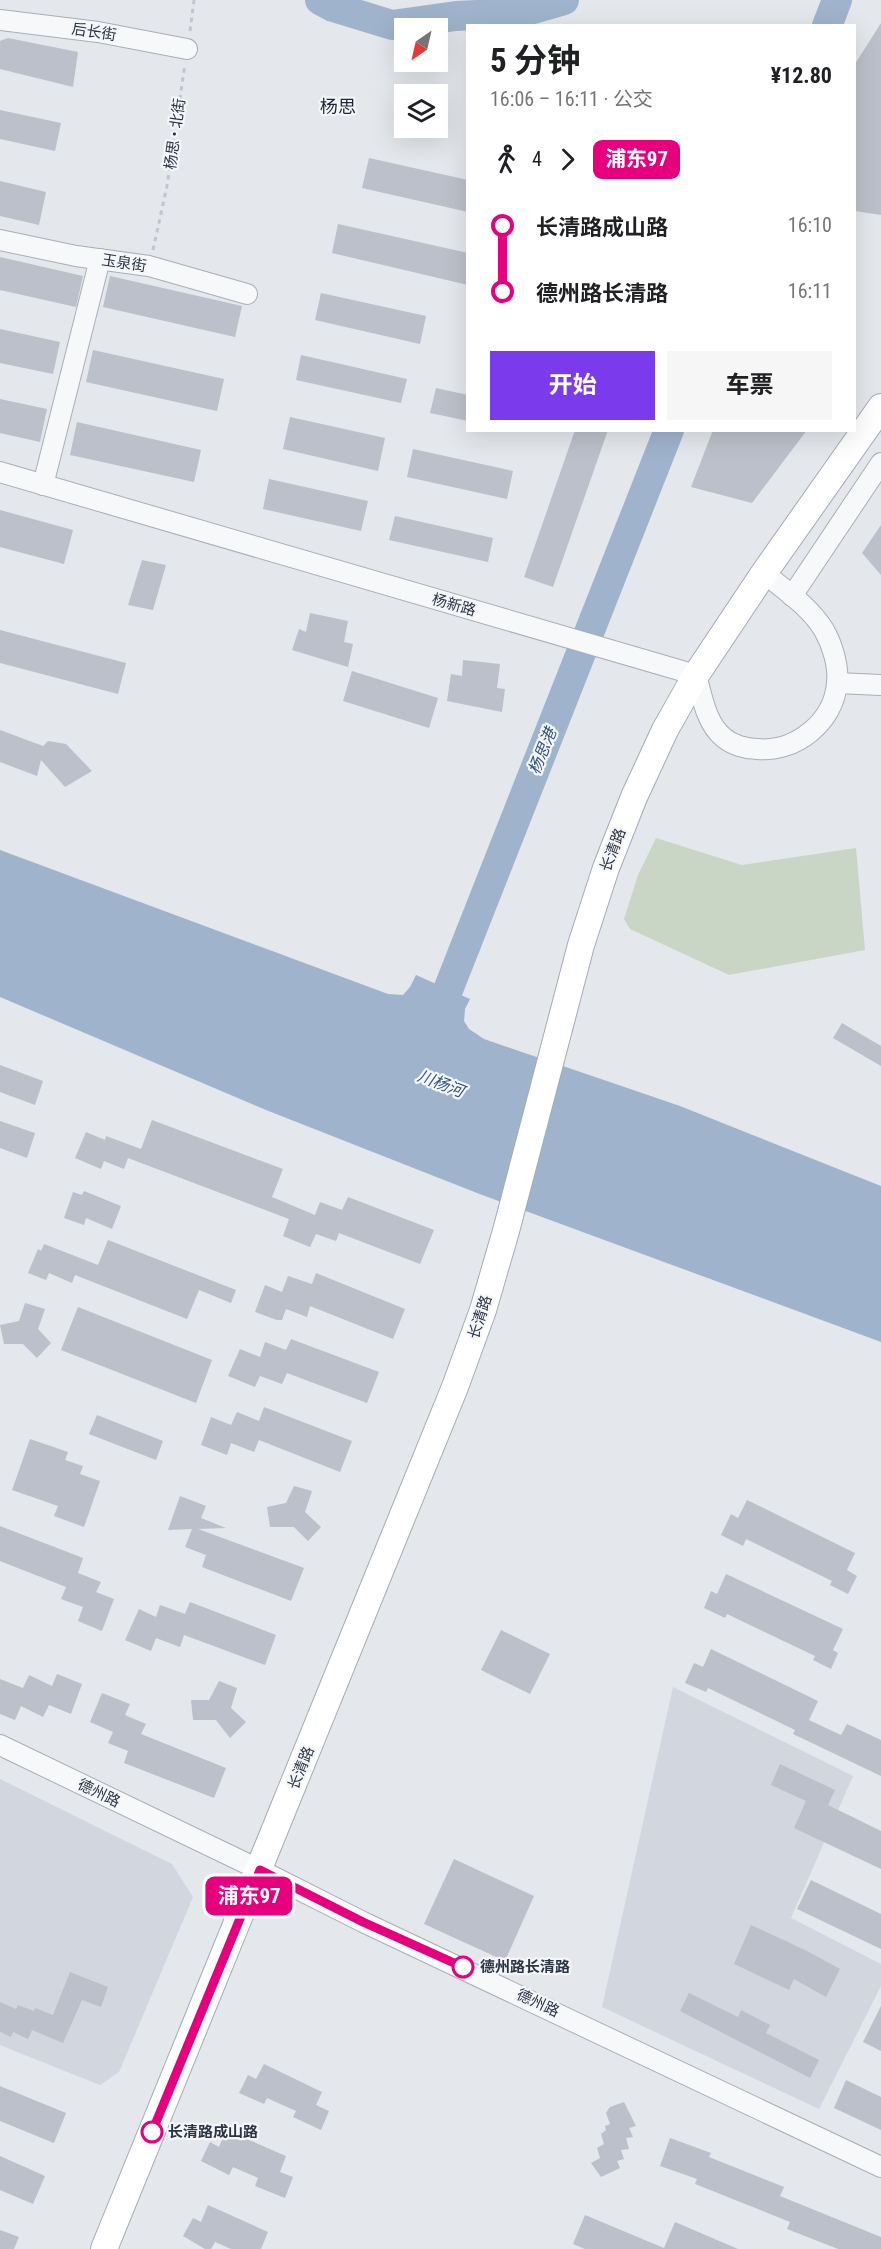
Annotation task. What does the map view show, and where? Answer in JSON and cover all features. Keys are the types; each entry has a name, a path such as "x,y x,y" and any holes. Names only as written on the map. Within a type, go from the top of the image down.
{"main road":[{"name":"长清路","path":"104,2249 456,1387 483,1310 506,1231 581,945 606,868 633,797 665,730 696,675 764,573 881,407"}],"street":[{"name":"后长街","path":"0,20 98,32 187,49"},
{"name":"玉泉街","path":"0,240 76,256 149,266 247,294"},
{"path":"43,485 100,259"},
{"path":"881,407 881,412"},
{"path":"792,596 881,463"},
{"name":"杨新路","path":"0,472 696,675"},
{"path":"696,675 709,719 723,738 746,748 769,750 792,745 815,729 830,706 837,683 834,653 824,630 802,605 764,573"},
{"path":"837,683 881,685"},
{"name":"德州路","path":"0,1745 363,1922 881,2166"}],"path":[{"name":"杨思 • 北街","path":"149,266 167,186 194,0"}],"shaded area":[{"path":"673,1687 853,1776 791,1918 881,1964 881,1986 819,2109 602,2007"},
{"path":"0,1779 172,1864 193,1897 119,2072 100,2085 0,2045"}],"green space":[{"path":"656,838 742,865 856,848 865,950 729,975 630,929 624,919 638,875"}],"water":[{"name":"川杨河","path":"0,850 388,994 403,995 416,975 470,999 465,1009 464,1021 469,1029 484,1039 680,1106 881,1186 881,1342 477,1193 266,1110 0,997"}],"building":[{"path":"881,23 881,215 856,211 856,62"},
{"path":"8,38 78,52 73,87 0,69 0,41"},
{"path":"0,110 61,123 55,151 0,139"},
{"path":"369,158 466,180 466,212 362,188"},
{"path":"0,181 46,192 39,225 0,216"},
{"path":"338,224 466,253 466,285 332,253"},
{"path":"0,257 83,276 76,307 0,290"},
{"path":"110,276 242,306 235,337 103,307"},
{"path":"321,293 426,316 420,344 315,320"},
{"path":"0,329 60,342 53,374 0,363"},
{"path":"93,350 224,379 217,411 86,382"},
{"path":"301,355 407,379 401,403 296,380"},
{"path":"436,388 466,395 466,421 430,413"},
{"path":"0,399 47,409 40,442 0,433"},
{"path":"290,417 385,438 378,471 283,449"},
{"path":"77,422 201,450 194,482 70,455"},
{"path":"574,432 607,432 553,587 524,577"},
{"path":"712,432 805,432 752,503 691,487"},
{"path":"413,449 513,471 507,499 407,477"},
{"path":"269,479 368,501 361,531 263,509"},
{"path":"0,510 73,530 64,564 0,547"},
{"path":"395,516 493,538 488,562 389,540"},
{"path":"881,525 881,575 862,553"},
{"path":"142,560 166,565 153,610 128,605"},
{"path":"310,613 348,621 344,642 353,644 348,667 292,650 299,629 306,632"},
{"path":"0,630 126,663 118,694 0,663"},
{"path":"463,660 500,664 497,688 505,689 502,712 447,701 451,674 462,676"},
{"path":"352,671 438,698 429,728 343,701"},
{"path":"0,730 43,746 48,741 66,744 92,771 65,787 41,760 37,776 0,762"},
{"path":"842,1023 881,1046 881,1066 833,1038"},
{"path":"0,1065 43,1081 35,1105 0,1092"},
{"path":"152,1120 283,1169 272,1197 315,1215 320,1202 342,1210 348,1197 434,1230 420,1264 339,1233 336,1241 316,1234 310,1247 283,1236 289,1219 128,1158 124,1169 104,1161 101,1169 75,1158 86,1132 105,1140 106,1136 141,1149"},
{"path":"0,1121 35,1133 27,1158 0,1148"},
{"path":"84,1191 121,1206 112,1229 86,1218 84,1225 64,1218 73,1192 82,1195"},
{"path":"108,1240 236,1290 231,1303 199,1290 187,1319 75,1275 72,1283 49,1273 46,1280 28,1273 38,1249 41,1251 44,1244 98,1265"},
{"path":"316,1273 405,1309 393,1339 310,1306 307,1317 286,1309 282,1320 255,1312 265,1285 282,1292 288,1276 312,1284"},
{"path":"25,1303 45,1309 38,1329 51,1343 37,1358 23,1344 4,1344 0,1325 19,1321"},
{"path":"78,1307 212,1360 196,1403 61,1350"},
{"path":"291,1339 379,1372 367,1403 287,1373 282,1384 260,1376 255,1387 228,1376 240,1349 260,1357 265,1342 286,1350"},
{"path":"264,1407 352,1441 340,1472 259,1440 254,1452 231,1443 227,1455 201,1445 211,1417 231,1425 237,1412 259,1421"},
{"path":"97,1415 163,1441 156,1460 89,1434"},
{"path":"30,1439 68,1452 65,1460 83,1466 80,1474 100,1481 84,1527 54,1516 58,1506 12,1490"},
{"path":"294,1486 312,1491 305,1512 321,1527 308,1541 294,1527 270,1527 267,1507 286,1503"},
{"path":"180,1496 206,1506 201,1518 226,1528 198,1529 304,1568 291,1601 202,1567 206,1555 185,1547 192,1529 168,1530"},
{"path":"747,1500 855,1553 847,1570 857,1576 848,1594 830,1585 832,1581 746,1539 743,1546 721,1535 731,1514 738,1518"},
{"path":"0,1526 83,1558 78,1573 101,1582 96,1592 114,1599 102,1631 78,1621 83,1607 61,1599 66,1587 0,1561"},
{"path":"726,1574 843,1629 833,1650 838,1653 831,1669 813,1660 815,1656 727,1614 725,1618 704,1608 711,1591 717,1594"},
{"path":"190,1602 276,1635 265,1665 184,1635 180,1647 156,1638 151,1651 125,1640 139,1609 156,1617 160,1605 185,1614"},
{"path":"501,1630 550,1654 530,1694 481,1670"},
{"path":"711,1649 818,1701 809,1720 841,1735 847,1724 881,1740 881,1776 793,1734 795,1730 708,1688 706,1692 685,1683 694,1663 703,1667"},
{"path":"57,1674 82,1684 71,1714 49,1705 43,1717 21,1706 15,1720 0,1714 0,1679 23,1688 29,1675 52,1686"},
{"path":"219,1681 237,1688 231,1708 246,1722 230,1738 216,1720 193,1720 191,1700 209,1700"},
{"path":"102,1693 130,1704 125,1715 146,1724 141,1734 226,1768 214,1798 124,1763 128,1751 108,1743 113,1732 90,1722"},
{"path":"780,1764 835,1790 828,1805 881,1831 881,1869 794,1828 806,1801 771,1785"},
{"path":"454,1859 534,1896 505,1961 424,1924"},
{"path":"811,1880 881,1914 881,1949 797,1909"},
{"path":"751,1925 840,1969 826,1997 794,1979 789,1990 734,1964"},
{"path":"70,1972 108,1987 101,2007 82,2000 63,2043 32,2030 28,2039 13,2032 11,2037 0,2032 0,2002 16,2009 18,2005 53,2015"},
{"path":"689,1993 738,2017 741,2010 770,2025 766,2033 819,2060 810,2078 680,2011"},
{"path":"881,2006 881,2051 863,2042"},
{"path":"264,2064 322,2092 316,2105 329,2111 321,2130 293,2117 296,2111 267,2098 264,2104 239,2093 248,2075 256,2079"},
{"path":"846,2080 881,2097 881,2130 834,2108"},
{"path":"0,2086 66,2113 54,2143 0,2121"},
{"path":"624,2102 636,2126 629,2128 633,2137 626,2138 629,2149 621,2150 624,2159 617,2161 620,2168 601,2177 591,2163 600,2158 597,2148 604,2144 601,2134 606,2130 605,2126 610,2124 606,2113 610,2107"},
{"path":"226,2130 286,2156 280,2172 293,2177 285,2198 255,2186 258,2178 233,2167 229,2175 201,2161 210,2142 219,2147"},
{"path":"670,2138 711,2153 709,2157 784,2187 780,2196 881,2237 881,2249 838,2249 787,2229 790,2222 695,2184 697,2179 660,2166"},
{"path":"0,2156 45,2176 33,2204 0,2190"},
{"path":"208,2205 268,2232 261,2249 231,2249 215,2242 211,2249 205,2249 183,2236 193,2218 201,2222"},
{"path":"585,2215 664,2248 675,2222 738,2249 585,2249 573,2244"},
{"path":"0,2230 19,2237 14,2249 0,2249"}],"waterway":[{"name":"杨思港","path":"320,0 333,7 392,25 456,16 519,13 564,0"},
{"name":"杨思港","path":"828,24 837,0"},
{"name":"杨思港","path":"433,1028 668,432"}],"bus line":[{"name":"浦东97","path":"152,2132 260,1870 363,1922 463,1967"}],"place":[{"name":"德州路长清路","path":"463,1967"},
{"name":"长清路成山路","path":"152,2132"}],"district":[{"name":"杨思","path":"338,107"}]}
